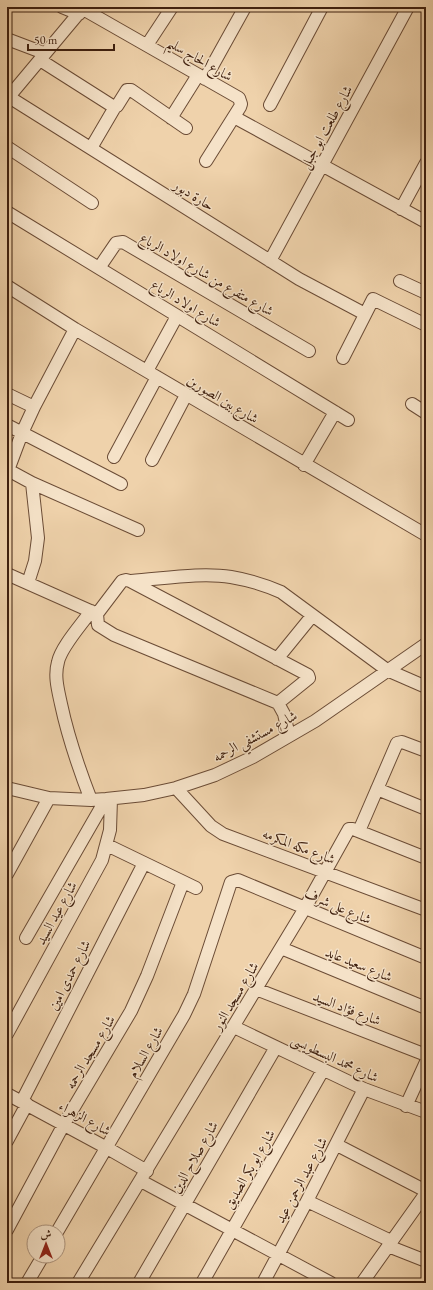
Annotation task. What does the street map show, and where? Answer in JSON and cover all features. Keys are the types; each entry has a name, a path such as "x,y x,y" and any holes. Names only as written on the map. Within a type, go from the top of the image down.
{"street":[{"name":"شارع الحاج سليم","path":"62,7 82,10 147,45 239,98 240,107 206,161"},
{"path":"147,45 172,7"},
{"path":"171,118 201,77 245,7"},
{"path":"270,105 322,7"},
{"name":"شارع طلعت ابو جبل","path":"270,261 408,7"},
{"path":"8,98 82,10"},
{"path":"7,39 42,56 115,107"},
{"path":"91,148 115,107 127,90 131,90 186,128"},
{"name":"حارة دبور","path":"8,98 91,148 314,288 365,314"},
{"path":"234,117 426,222"},
{"path":"7,147 92,203"},
{"path":"401,209 426,162"},
{"name":"شارع اولاد الرباع","path":"7,212 348,420"},
{"name":"شارع متفرع من شارع اولاد الرباع","path":"99,268 116,243 122,242 309,351"},
{"path":"400,281 426,293"},
{"name":"شارع بين الصورين","path":"7,286 75,329 186,395 426,535"},
{"path":"343,358 372,299 375,298 426,325"},
{"path":"114,457 177,316"},
{"path":"75,329 34,407 22,433 8,471 138,530"},
{"path":"7,394 34,407"},
{"path":"152,460 186,395"},
{"path":"412,404 426,413"},
{"path":"304,465 335,412"},
{"path":"7,425 121,484"},
{"path":"28,583 35,561 38,538 32,482"},
{"path":"7,574 94,613 98,625 114,635 278,703 284,714 289,736"},
{"path":"91,800 75,759 64,718 56,681 58,662 63,650 122,581 210,575 229,576 264,585 281,592 387,670 426,687"},
{"path":"130,581 309,676 309,678 278,703"},
{"path":"277,659 312,616"},
{"name":"شارع مستشفي الرحمه","path":"7,788 49,798 91,800 109,799 144,795 176,788 215,775 254,757 315,721 426,644"},
{"path":"426,751 405,743 400,742 396,745 377,789 356,830 426,858"},
{"name":"شارع مكه المكرمه","path":"176,788 217,830 229,836 426,910"},
{"path":"377,789 426,809"},
{"path":"7,874 49,798"},
{"path":"26,938 109,799"},
{"name":"شارع عيد السيد","path":"7,1034 102,860 110,830 109,799"},
{"name":"شارع مسجد النور","path":"78,1283 234,1027 305,908 349,829 356,830"},
{"path":"107,845 196,888"},
{"name":"شارع حمدى امين","path":"7,1141 24,1103 144,863"},
{"name":"شارع على شرف","path":"238,880 426,958"},
{"name":"شارع السلام","path":"62,1224 186,1010 194,994 229,885 231,882 238,880"},
{"name":"شارع مسجد الرحمه","path":"7,1230 64,1124 131,1011 144,982 183,882"},
{"name":"شارع سعيد عايد","path":"281,948 426,1008"},
{"name":"شارع فؤاد السيد","path":"256,989 426,1055"},
{"name":"شارع محمد البسطويسى","path":"234,1027 364,1089 406,1106 426,1112"},
{"name":"شارع صلاح الدين","path":"139,1283 276,1047"},
{"path":"406,1106 426,1062"},
{"name":"شارع ابو بكر الصديق","path":"202,1283 323,1070"},
{"name":"شارع عبد الرحمن عيد","path":"263,1283 307,1202 364,1089"},
{"name":"شارع الزهراء","path":"7,1094 107,1148 185,1204 331,1283"},
{"path":"336,1145 425,1196 362,1283"},
{"path":"307,1202 426,1261"},
{"path":"27,1283 38,1264"}]}
